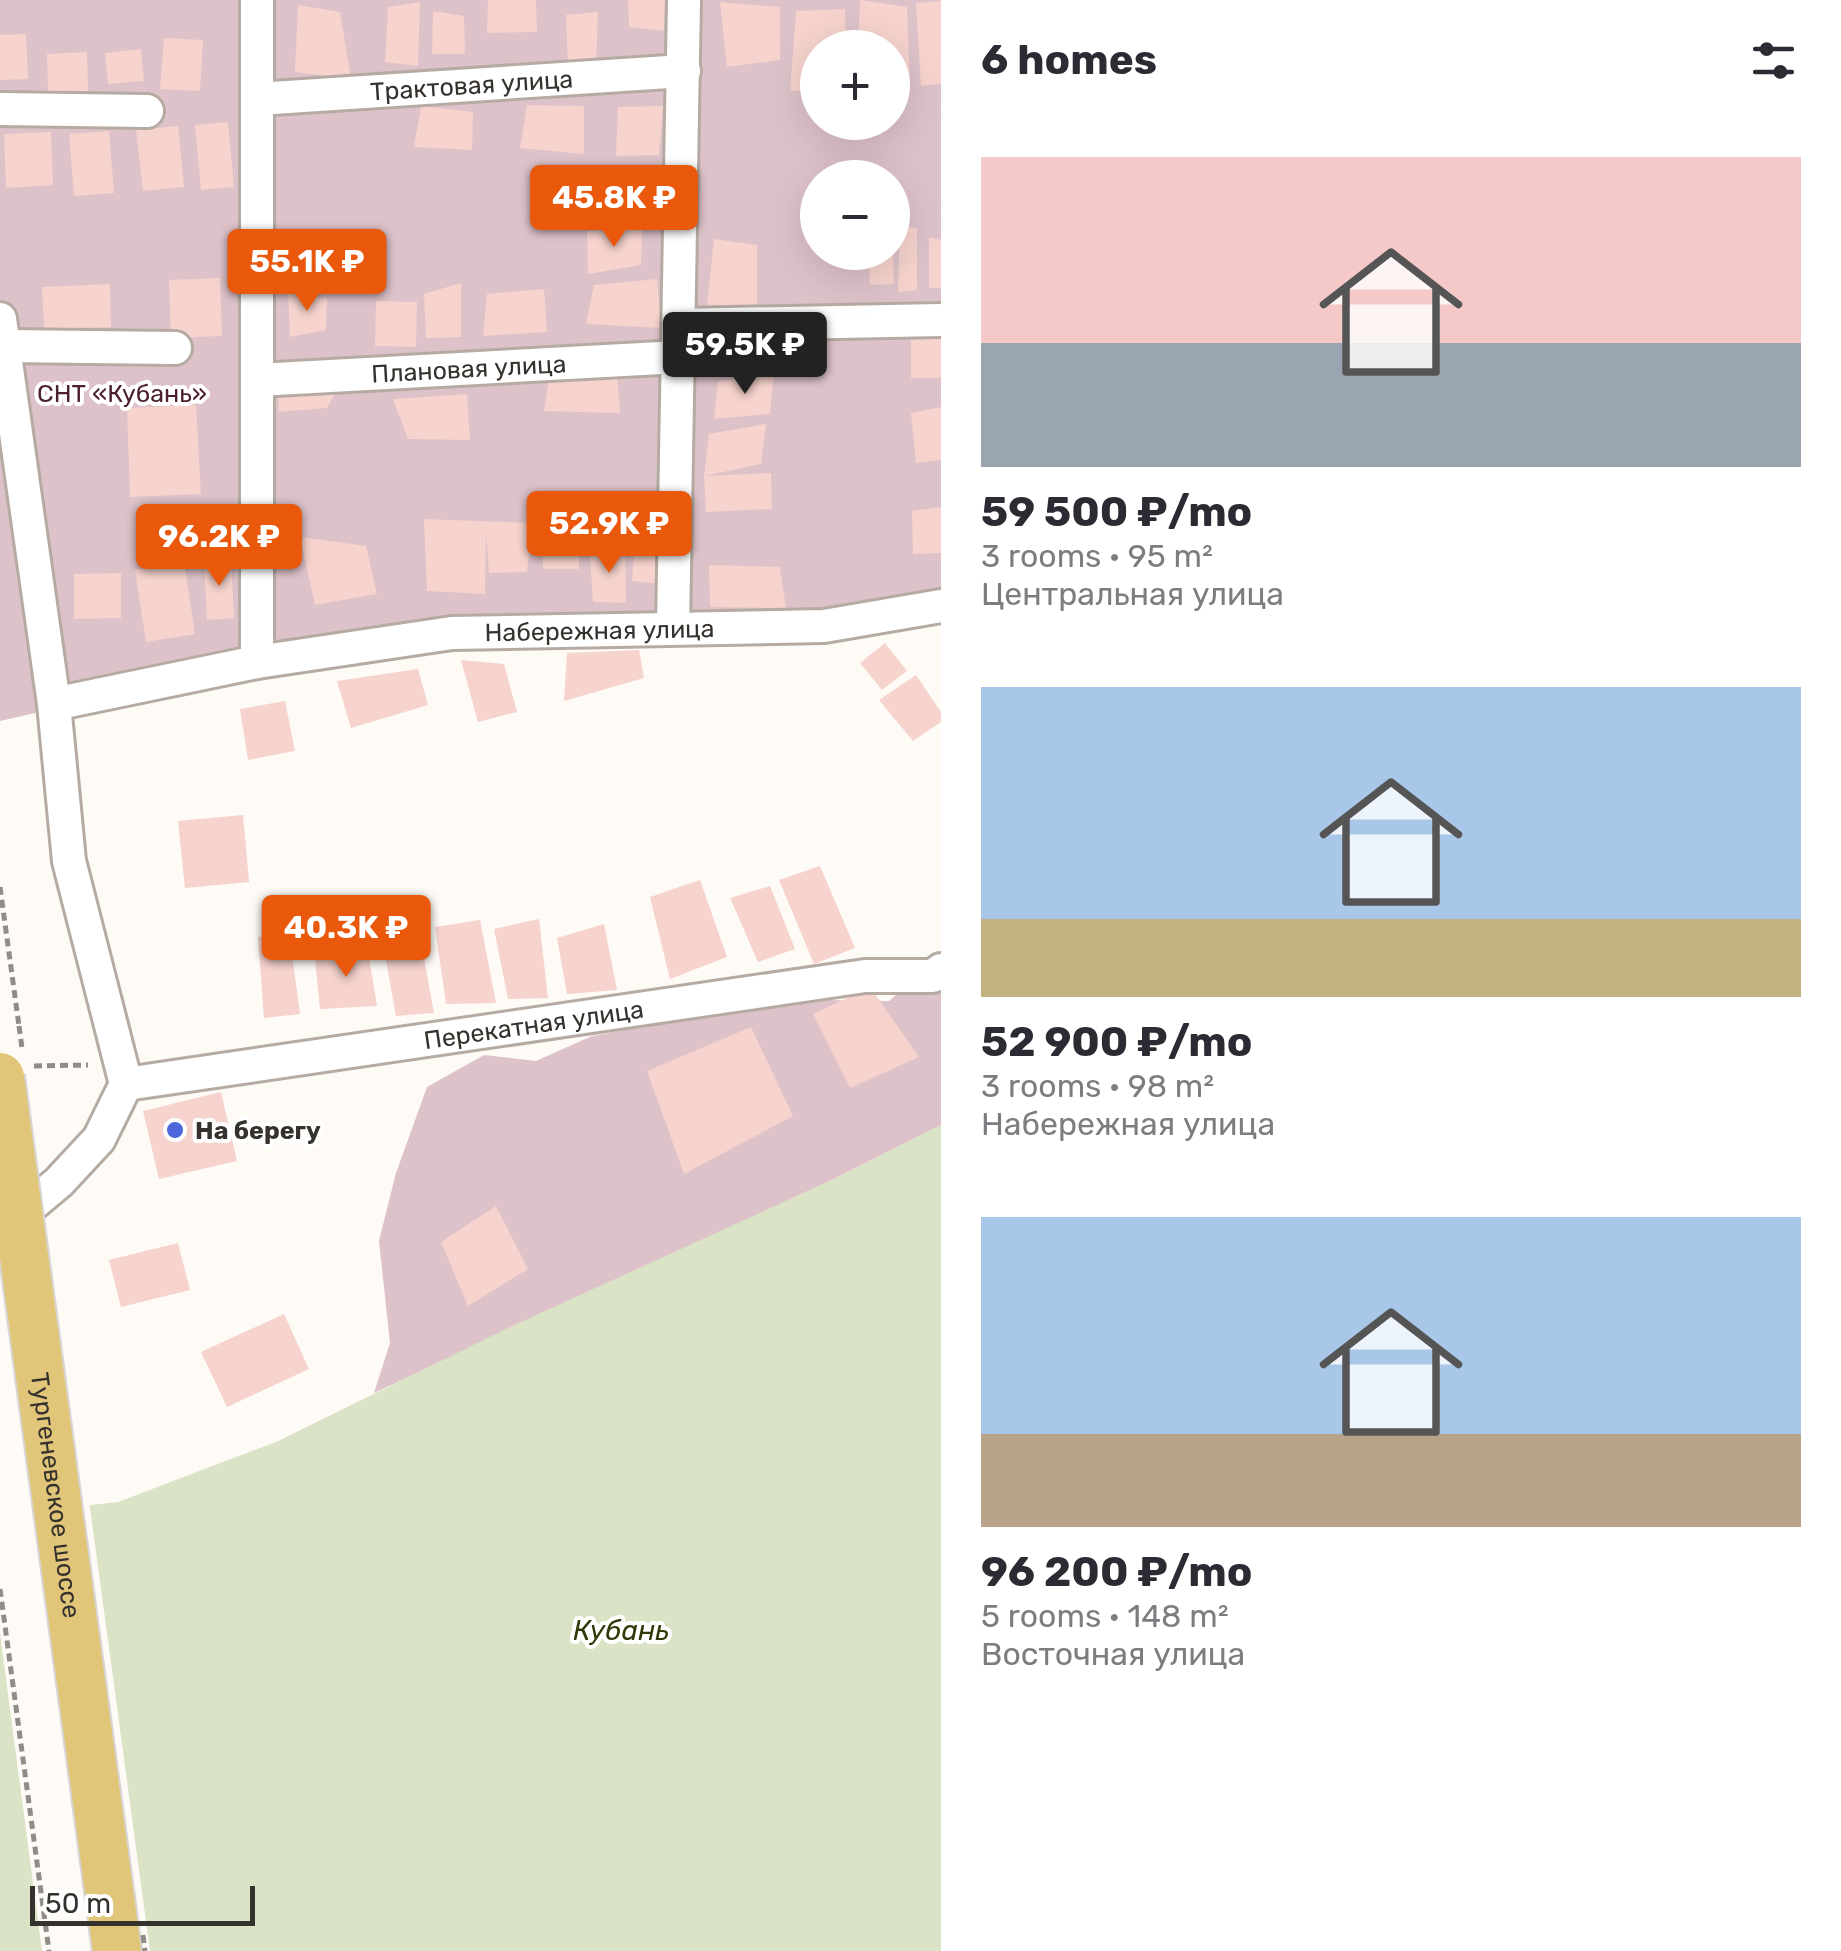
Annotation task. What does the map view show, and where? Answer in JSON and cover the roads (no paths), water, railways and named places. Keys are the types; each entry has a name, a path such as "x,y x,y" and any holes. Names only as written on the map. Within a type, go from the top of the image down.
{"highway":[{"name":"Тургеневское шоссе","path":"12,1071 115,1932"}],"street":[{"path":"256,662 257,0"},
{"path":"673,615 684,0"},
{"name":"Трактовая улица","path":"257,99 684,71"},
{"path":"0,110 147,112"},
{"name":"Плановая улица","path":"257,380 941,320"},
{"path":"0,1206 28,1208 59,1182 99,1139 124,1074 69,861 54,704 2,333 175,348"},
{"name":"Набережная улица","path":"54,704 256,662 452,634 673,615 824,626 941,606"},
{"name":"Перекатная улица","path":"124,1074 865,976 933,976 941,970"}],"water":[{"name":"Кубань","path":"941,1125 941,1951 0,1951 0,1515 118,1502 276,1442 508,1328 834,1179"}],"place":[{"name":"На берегу","path":"175,1130"}],"park label":[{"name":"СНТ «Кубань»","path":"122,393"}]}
